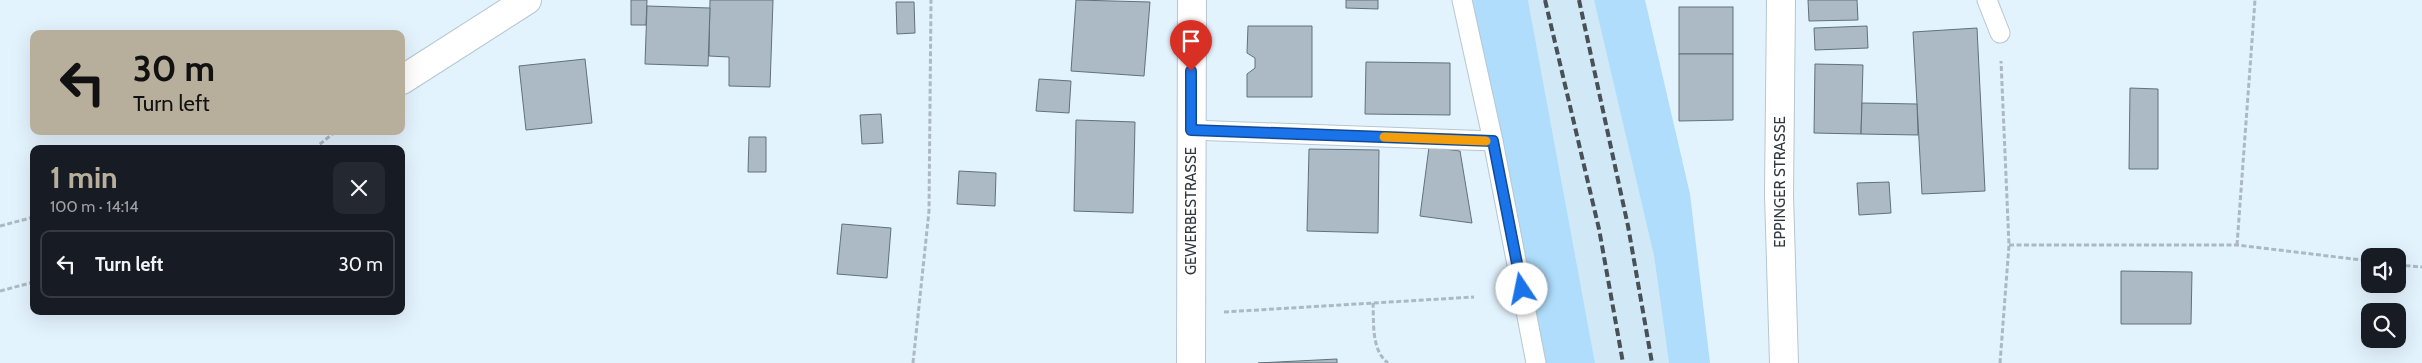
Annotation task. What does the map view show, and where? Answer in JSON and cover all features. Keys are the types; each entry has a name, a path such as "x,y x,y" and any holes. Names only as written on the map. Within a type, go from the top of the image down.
{"street":[{"path":"405,78 527,0"},
{"name":"GEWERBESTRASSE","path":"1192,0 1192,363"},
{"name":"EPPINGER STRASSE","path":"1781,0 1778,195 1784,363"}],"lane":[{"path":"1462,0 1493,141 1536,363"},
{"path":"1987,0 2000,32"},
{"path":"1191,130 1493,141"}],"path":[{"path":"913,363 929,211 931,0"},
{"path":"2237,245 2255,0"},
{"path":"2000,32 2009,245 2000,363"},
{"path":"319,145 331,135"},
{"path":"0,226 30,218"},
{"path":"2009,245 2237,245 2361,260"},
{"path":"2406,266 2422,268"},
{"path":"0,291 30,283"},
{"path":"1191,314 1474,297"},
{"path":"1372,303 1378,350 1380,357 1388,363"}],"shaded area":[{"path":"1456,0 1528,0 1595,363 1536,363"},
{"path":"1528,0 1594,0 1654,256 1669,363 1595,363"},
{"path":"1594,0 1645,0 1690,194 1710,363 1669,363 1654,256"}],"building":[{"path":"631,0 647,0 646,25 631,25"},
{"path":"710,0 773,0 770,87 729,86 729,57 709,56"},
{"path":"1076,0 1150,2 1144,76 1071,71"},
{"path":"1346,0 1378,0 1378,9 1346,8"},
{"path":"1808,0 1857,0 1858,20 1809,21"},
{"path":"896,2 914,2 915,33 897,34"},
{"path":"647,6 710,8 708,66 645,64"},
{"path":"1679,7 1733,7 1733,54 1679,54"},
{"path":"1248,26 1312,26 1312,97 1247,97 1247,74 1255,68 1255,58 1247,53"},
{"path":"1867,26 1868,48 1815,50 1814,28"},
{"path":"1977,28 1985,191 1922,194 1913,32"},
{"path":"1679,54 1733,54 1733,120 1679,121"},
{"path":"585,59 592,123 526,130 519,66"},
{"path":"1366,62 1450,63 1450,115 1365,114"},
{"path":"1815,64 1863,65 1861,134 1814,133"},
{"path":"1039,79 1071,81 1069,113 1036,111"},
{"path":"2130,88 2158,89 2158,169 2129,169"},
{"path":"1862,103 1917,104 1918,135 1861,134"},
{"path":"881,114 883,143 862,144 860,115"},
{"path":"1076,120 1135,122 1133,213 1074,211"},
{"path":"749,137 766,137 766,172 748,172"},
{"path":"1429,147 1460,151 1472,223 1420,216"},
{"path":"1309,149 1379,150 1378,233 1307,231"},
{"path":"959,171 996,173 995,206 957,204"},
{"path":"1889,182 1891,213 1859,215 1857,183"},
{"path":"842,224 891,228 887,278 837,274"},
{"path":"2121,271 2192,272 2191,324 2121,324"},
{"path":"1337,359 1337,363 1258,363"}],"railway":[{"path":"1545,0 1599,229 1623,363"},
{"path":"1579,0 1628,226 1652,363"}],"slow traffic":[{"path":"1384,137 1486,141"}],"route":[{"path":"1191,71 1191,130 1493,141 1522,289"}]}
